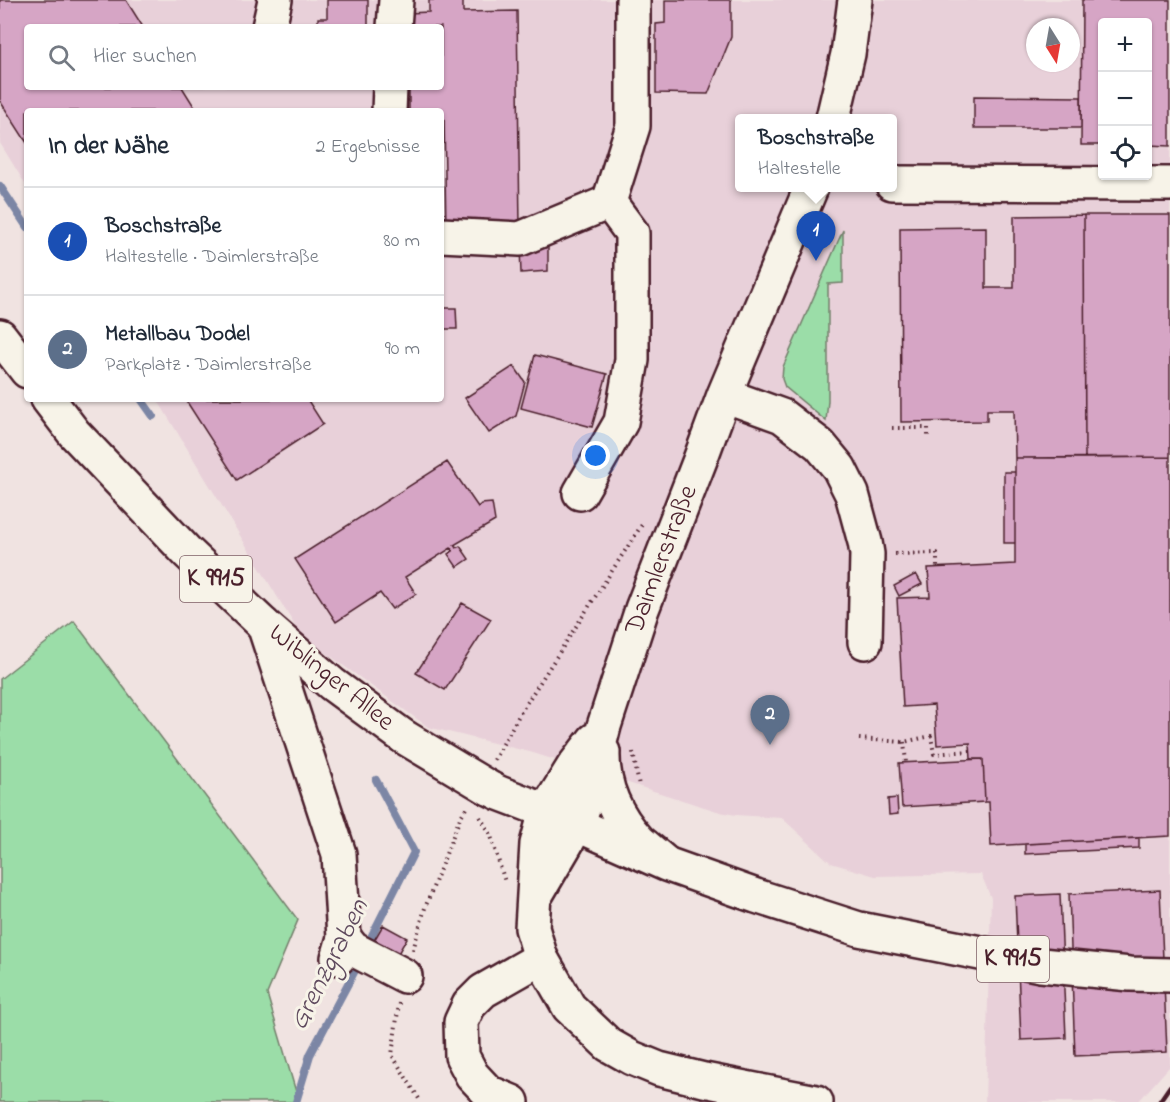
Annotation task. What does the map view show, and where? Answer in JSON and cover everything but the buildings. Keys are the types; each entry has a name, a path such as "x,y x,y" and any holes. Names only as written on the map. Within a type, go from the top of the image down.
{"main road":[{"path":"270,24 275,0"},
{"path":"394,24 396,0"},
{"path":"444,236 520,239 609,202 633,126 633,0"},
{"path":"834,114 848,54 855,0"},
{"path":"389,108 390,90"},
{"path":"897,183 1170,184"},
{"name":"Daimlerstraße","path":"535,897 577,825 604,726 642,609 724,395 809,192"},
{"path":"580,493 621,422 632,360 632,233 609,202"},
{"path":"0,336 24,367"},
{"path":"724,395 782,416 820,445 839,468 852,494 867,554 865,642"},
{"name":"Wiblinger Allee","path":"50,402 74,433 187,552 264,625 332,684 404,737 494,790 666,864"},
{"path":"264,625 339,854 353,952 405,976"},
{"name":"Daimlerstraße","path":"535,897 537,844 546,811 574,766 604,726"},
{"name":"Daimlerstraße","path":"604,726 604,779 610,797 639,840 666,864"},
{"path":"494,790 517,821 529,859 535,897 532,928 541,958 569,1006 609,1045 659,1069 816,1102"},
{"name":"K 9915","path":"666,864 858,929 1041,965 1130,974 1170,975"},
{"path":"512,1102 489,1092 472,1075 462,1056 460,1022 469,1005 483,992 541,958"}],"path":[{"path":"892,428 928,428 928,438"},
{"path":"867,554 936,553 937,568"},
{"path":"859,739 904,742 931,736 934,754 970,751"},
{"path":"904,742 906,763"},
{"path":"633,749 640,791"}],"shaded area":[{"path":"0,0 1170,0 1170,1066 1138,1102 985,1102 991,898 981,874 875,876 831,863 782,818 720,812 530,752 428,727 300,634 159,402 444,402 444,108 24,108 24,182 0,143"}],"green space":[{"path":"843,230 843,283 828,284 826,421 785,387 782,379 783,367"},
{"path":"74,621 298,920 267,994 299,1102 0,1102 0,679"}],"waterway":[{"path":"0,186 24,222"},
{"path":"143,402 153,416"},
{"name":"Grenzgraben","path":"366,947 414,852 376,780"},
{"name":"Grenzgraben","path":"296,1102 310,1055 360,961"}],"railway":[{"path":"1159,1102 1170,1086"}],"place":[{"name":"Boschstraße","path":"816,261"},
{"name":"Metallbau Dodel","path":"770,745"}]}
